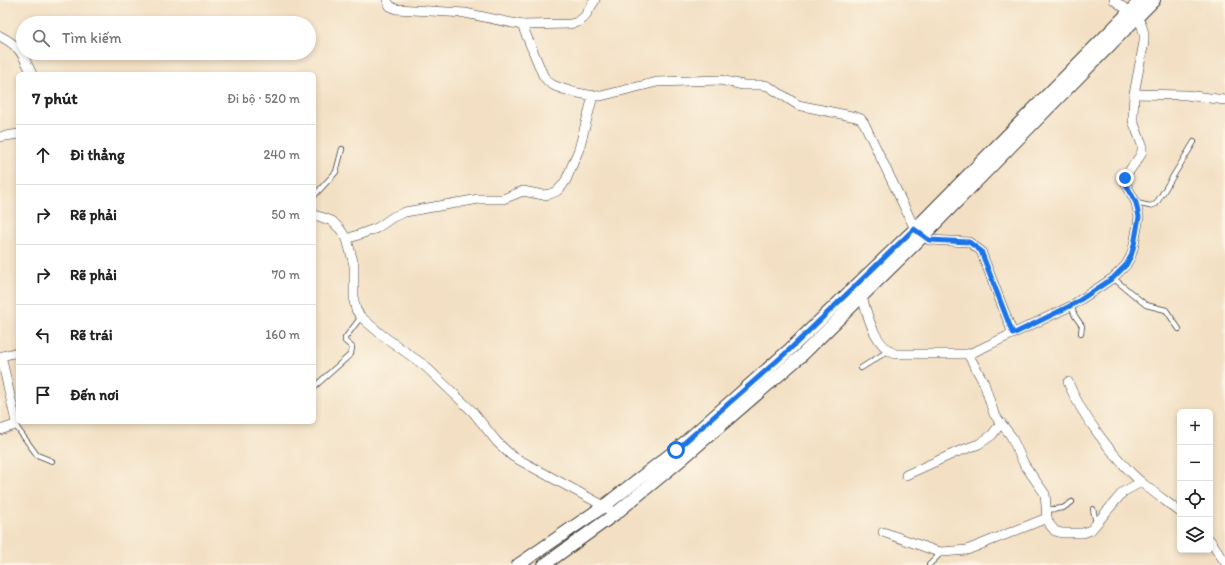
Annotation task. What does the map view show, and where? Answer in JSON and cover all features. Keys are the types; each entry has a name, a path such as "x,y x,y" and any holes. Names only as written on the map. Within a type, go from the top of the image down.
{"street":[{"path":"391,5 465,13 522,25 570,24 578,22 585,16 595,0"},
{"path":"862,296 873,329 881,343 888,351 895,354 968,354 1071,306 1113,278 1126,265 1131,256 1139,217 1136,203 1126,184 1125,178 1142,151 1142,145 1133,121 1134,94 1144,42 1144,33 1141,24 1133,14 1114,0"},
{"path":"1133,14 1140,0"},
{"path":"544,565 615,514 683,458 801,356 862,296 919,232 1133,14 1154,0"},
{"path":"522,25 543,76 554,86 593,96 601,96 657,82 720,80 743,86 768,86 791,102 805,107 861,119 895,189 919,232 929,240 969,242 981,251 1013,334"},
{"path":"0,36 12,42 16,46"},
{"path":"24,60 31,72"},
{"path":"1134,94 1186,94 1225,100"},
{"path":"347,240 377,228 393,217 405,212 479,199 503,199 523,191 550,194 557,191 566,180 578,149 593,96"},
{"path":"0,138 16,134"},
{"path":"316,216 332,222 340,229 347,240 354,265 354,301 356,310 361,317 382,335 425,366 473,412 497,442 512,456 604,506 615,514"},
{"path":"518,565 604,506 676,450 919,232"},
{"path":"0,430 15,425 16,422 2,356 16,352"},
{"path":"968,354 984,383 994,414 1011,436 1024,464 1042,488 1046,500 1047,514 1050,525 1055,530 1062,533 1084,533 1091,530 1122,492 1141,482"},
{"path":"1068,382 1074,398 1084,414 1114,454 1141,482 1177,510"},
{"path":"906,475 957,452 979,444 992,434 1001,423"},
{"path":"883,532 942,552 967,550 1047,514"},
{"path":"1213,544 1225,562"}],"lane":[{"path":"1136,203 1150,206 1156,204 1194,142"},
{"path":"316,194 336,172 342,149"},
{"path":"1113,278 1146,305 1166,310 1179,329"},
{"path":"1071,306 1075,316 1082,326 1081,333"},
{"path":"316,385 351,354 352,347 345,341 345,338 361,317"},
{"path":"861,368 888,351"},
{"path":"15,425 37,455 52,460"},
{"path":"1047,514 1063,508 1072,502"},
{"path":"1093,509 1096,525"},
{"path":"929,565 942,552"}],"route":[{"path":"676,450 788,351 914,229 929,240 969,242 981,251 1013,334 1067,309 1113,278 1126,265 1131,256 1139,217 1136,203 1126,184 1125,178"}]}
